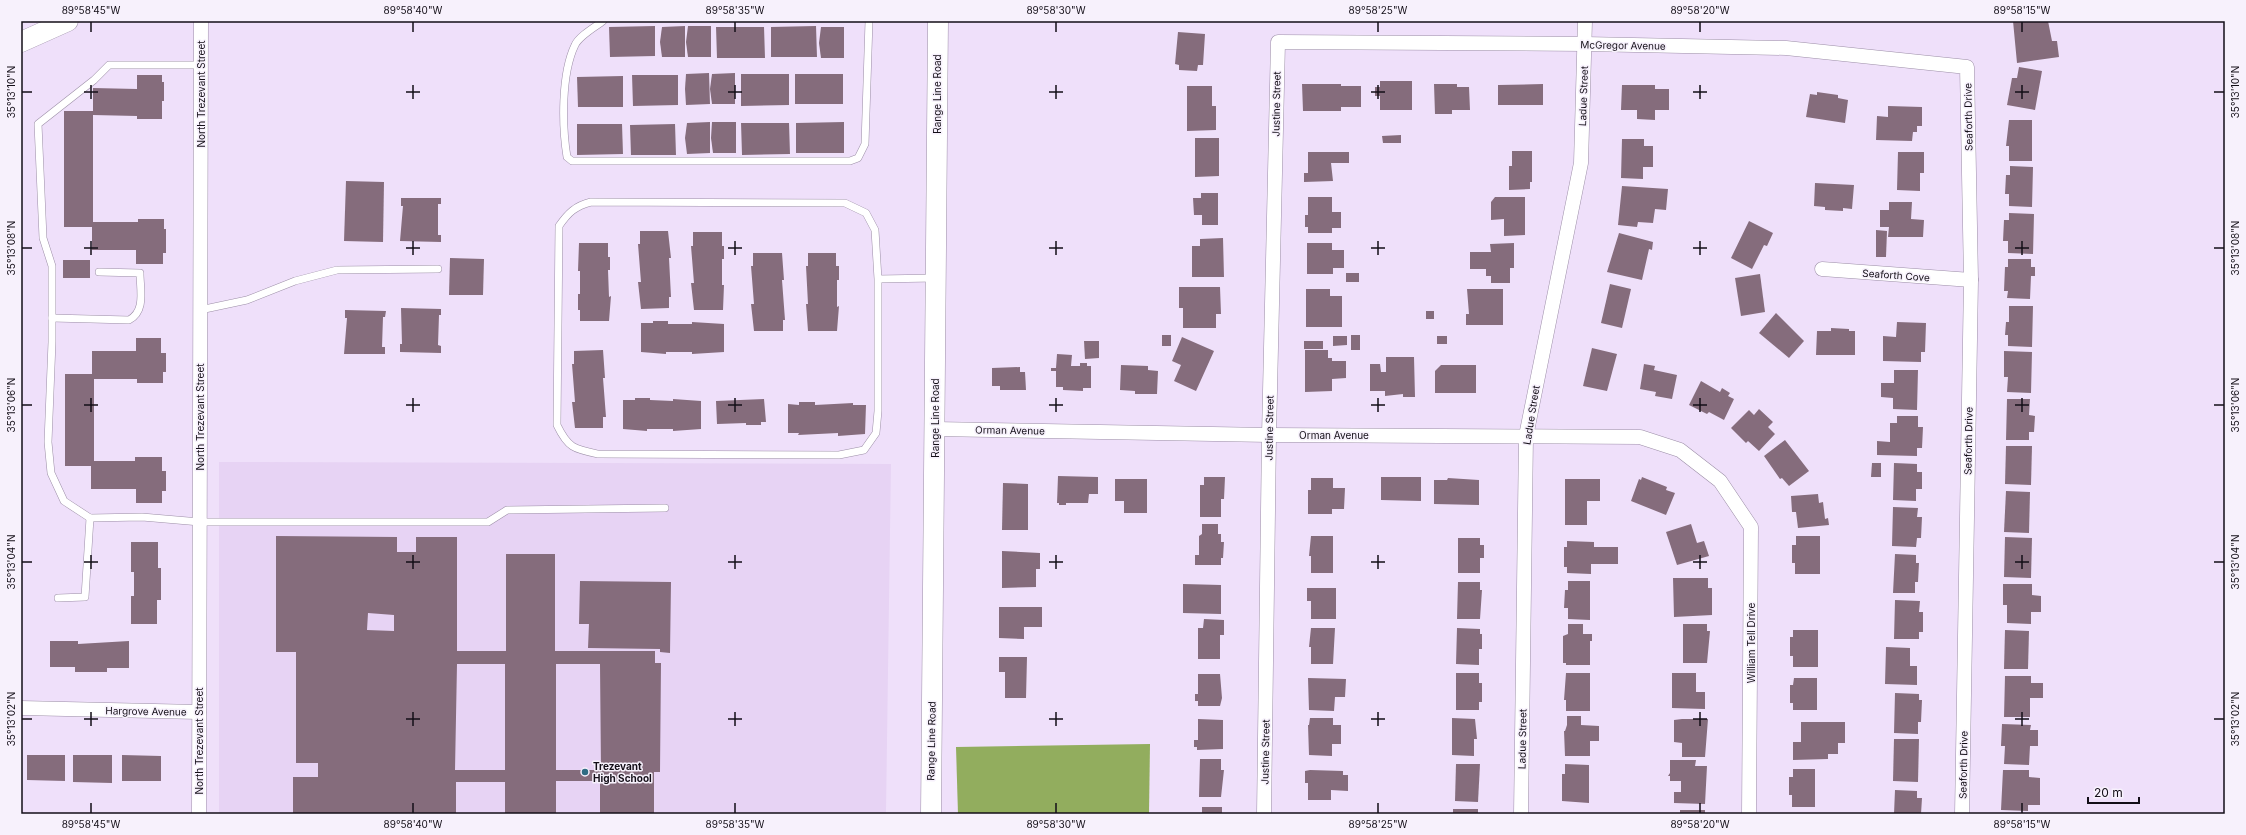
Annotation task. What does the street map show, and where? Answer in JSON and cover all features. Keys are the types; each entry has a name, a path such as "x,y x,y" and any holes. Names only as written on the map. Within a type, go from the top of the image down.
{"main road":[{"path":"21,42 68,21"},
{"name":"Range Line Road","path":"930,814 938,21"}],"street":[{"name":"North Trezevant Street","path":"199,814 201,21"},
{"name":"Ladue Street","path":"1521,814 1526,436 1581,163 1585,21"},
{"name":"McGregor Avenue","path":"1278,42 1585,44 1786,48 1967,67"},
{"name":"Justine Street","path":"1264,814 1269,435 1278,42"},
{"name":"Seaforth Drive","path":"1962,814 1971,280 1967,67"},
{"name":"Seaforth Cove","path":"1822,269 1971,280"},
{"name":"Orman Avenue","path":"934,428 1269,435 1640,437 1680,450 1720,481"},
{"name":"William Tell Drive","path":"1720,481 1752,527 1750,814"},
{"name":"Hargrove Avenue","path":"21,708 199,712"}],"lane":[{"path":"603,21 576,44 567,73 564,134 567,157 572,161 775,162 850,161 858,158 865,144 869,21"},
{"path":"201,65 108,65 94,80 38,124 42,238 52,266 48,442 51,473 64,500 90,518 142,518 200,522 488,522 507,510 665,508"},
{"path":"591,202 845,203 866,213 875,230 878,279 878,411 876,433 864,450 839,454 598,454 576,450 563,438 557,425 559,226 568,213 579,205 591,202"},
{"path":"200,310 247,300 295,281 337,270 438,269"},
{"path":"52,318 129,320 136,316 141,308 140,273 99,272"},
{"path":"878,279 936,278"},
{"path":"58,598 85,597 90,518"}],"shaded area":[{"path":"219,462 891,464 886,814 219,814"}],"green space":[{"path":"1150,744 1149,814 958,814 956,747"}],"building":[{"path":"2013,21 2048,21 2052,41 2057,41 2059,57 2017,63"},
{"path":"655,26 655,56 610,57 609,27"},
{"path":"685,26 685,57 662,57 660,42 662,27"},
{"path":"688,26 711,26 711,57 688,57 686,42"},
{"path":"816,26 817,57 771,57 771,27"},
{"path":"716,27 764,27 765,58 717,58"},
{"path":"821,27 844,27 844,58 821,58 819,43"},
{"path":"1178,32 1205,34 1203,65 1198,65 1197,71 1179,70 1179,65 1175,64"},
{"path":"2019,67 2042,71 2035,110 2007,105 2012,78 2017,78"},
{"path":"709,73 710,104 686,105 686,74"},
{"path":"735,73 735,104 712,104 710,89 712,74"},
{"path":"741,74 789,74 789,105 741,106"},
{"path":"795,74 843,74 843,104 795,104"},
{"path":"137,75 162,75 162,82 164,82 164,101 162,101 162,119 137,119 137,116 93,115 93,222 138,222 138,219 164,219 164,229 166,229 166,253 163,253 163,264 136,264 136,250 92,250 92,227 64,227 64,111 93,111 93,88 137,89"},
{"path":"632,75 678,75 678,105 633,106"},
{"path":"623,76 623,107 578,107 577,77"},
{"path":"1380,81 1412,81 1412,110 1380,110 1380,96 1375,96 1375,87 1380,87"},
{"path":"1302,84 1341,84 1341,86 1361,86 1361,107 1341,107 1341,111 1303,111"},
{"path":"1434,84 1457,84 1457,87 1469,87 1470,110 1452,110 1452,114 1435,114"},
{"path":"1543,84 1543,105 1498,105 1498,85"},
{"path":"1622,85 1655,85 1655,89 1669,89 1669,110 1655,110 1655,120 1637,119 1637,110 1621,110"},
{"path":"1187,86 1212,86 1212,106 1216,106 1216,130 1187,131"},
{"path":"1817,92 1838,95 1838,98 1848,100 1845,123 1806,117 1810,94 1817,95"},
{"path":"1888,106 1922,107 1922,126 1917,126 1917,132 1913,132 1912,141 1876,140 1877,116 1888,117"},
{"path":"2009,120 2032,120 2032,161 2009,161 2009,146 2006,146"},
{"path":"710,122 710,153 687,154 685,138 687,123"},
{"path":"712,122 736,122 736,153 713,153 711,138"},
{"path":"844,122 844,153 796,153 796,123"},
{"path":"741,123 789,123 790,154 742,155"},
{"path":"577,124 622,124 623,154 577,155"},
{"path":"675,124 676,155 631,155 630,125"},
{"path":"1401,135 1401,143 1383,143 1382,136"},
{"path":"1195,138 1219,138 1219,176 1195,177"},
{"path":"1622,139 1644,139 1644,146 1653,146 1653,167 1643,167 1643,179 1621,178"},
{"path":"1512,151 1532,151 1532,182 1530,182 1530,189 1509,190 1509,166 1512,166"},
{"path":"1308,152 1349,152 1349,163 1331,163 1333,181 1304,182 1304,173 1308,173"},
{"path":"1898,152 1924,152 1924,173 1920,173 1920,191 1897,190"},
{"path":"2010,166 2033,167 2032,207 2009,206 2009,194 2005,194 2006,175 2010,175"},
{"path":"346,181 384,182 383,242 344,241"},
{"path":"1815,183 1854,185 1852,209 1843,208 1843,211 1825,210 1825,207 1814,206"},
{"path":"1622,186 1668,189 1666,210 1655,209 1653,223 1638,222 1637,227 1618,225"},
{"path":"1201,193 1218,193 1218,225 1202,225 1202,215 1194,215 1193,198 1201,198"},
{"path":"1308,197 1332,197 1332,212 1341,212 1341,228 1332,228 1332,233 1308,233 1308,227 1305,227 1305,215 1308,215"},
{"path":"1495,197 1525,197 1525,235 1504,236 1504,219 1491,220 1491,202"},
{"path":"401,198 441,198 441,204 438,204 438,235 441,235 441,242 400,241 403,206 401,206"},
{"path":"1889,202 1912,202 1911,219 1924,220 1923,237 1888,237 1889,227 1880,227 1880,210 1889,210"},
{"path":"2009,213 2034,214 2033,254 2008,253 2008,241 2003,241 2004,220 2009,220"},
{"path":"1749,221 1773,233 1767,246 1764,245 1752,269 1731,258"},
{"path":"1876,230 1887,231 1886,257 1876,257"},
{"path":"640,231 668,231 671,258 669,258 671,297 669,297 669,308 641,309 638,282 641,282 638,244 640,244"},
{"path":"693,232 722,232 722,246 724,246 724,259 722,259 722,285 724,285 723,310 694,310 691,283 694,283 691,246 693,246"},
{"path":"1619,233 1653,242 1652,250 1649,249 1642,280 1607,272"},
{"path":"1223,238 1224,277 1192,277 1192,246 1200,246 1200,239"},
{"path":"579,243 608,243 608,257 610,257 610,270 608,270 609,297 611,296 609,321 580,321 580,310 578,310 578,294 580,294 580,271 578,271"},
{"path":"1307,243 1332,243 1332,250 1344,250 1344,268 1333,268 1333,274 1307,274"},
{"path":"1514,243 1514,268 1510,268 1510,283 1491,283 1491,276 1486,276 1486,269 1470,269 1470,252 1491,252 1490,244"},
{"path":"753,253 782,253 784,280 782,280 785,320 783,320 783,331 754,331 751,304 754,304 751,266 753,266"},
{"path":"808,253 836,253 836,266 839,266 839,280 837,280 837,307 839,306 837,331 808,331 806,266 808,266"},
{"path":"450,258 484,259 483,295 449,295"},
{"path":"2008,259 2031,259 2031,267 2035,267 2035,276 2031,276 2030,299 2007,298 2008,291 2004,291 2005,267 2008,267"},
{"path":"63,260 90,260 90,278 63,278"},
{"path":"1346,273 1359,273 1359,282 1346,282"},
{"path":"1760,274 1765,312 1741,316 1735,278"},
{"path":"1610,284 1631,289 1622,328 1601,323"},
{"path":"1179,287 1220,287 1221,314 1216,314 1216,328 1183,328 1183,308 1179,308"},
{"path":"1306,289 1330,289 1330,296 1342,296 1342,327 1306,327"},
{"path":"1467,289 1503,289 1503,325 1466,325 1466,314 1469,314"},
{"path":"2009,306 2033,306 2032,347 2008,346 2008,335 2005,335 2006,322 2009,322"},
{"path":"401,308 441,309 441,315 439,315 438,345 441,346 441,353 400,352 400,344 402,344"},
{"path":"345,310 386,311 385,317 383,317 382,347 385,347 385,354 344,354 347,318 345,318"},
{"path":"1426,311 1434,311 1434,319 1426,319"},
{"path":"1776,313 1804,341 1789,358 1759,333"},
{"path":"653,321 668,321 668,324 692,324 692,322 724,324 724,352 692,354 692,352 666,352 666,354 641,352 641,323 653,323"},
{"path":"1897,322 1926,323 1925,352 1921,352 1921,362 1883,361 1883,336 1896,337"},
{"path":"1831,328 1849,329 1849,331 1855,331 1855,355 1816,355 1817,331 1831,331"},
{"path":"1162,335 1171,335 1171,346 1162,346"},
{"path":"1351,335 1360,335 1360,350 1351,350"},
{"path":"1333,336 1347,336 1347,345 1333,346"},
{"path":"1437,336 1447,336 1447,344 1437,344"},
{"path":"1182,337 1214,351 1196,391 1174,381 1181,365 1172,361"},
{"path":"136,338 161,338 161,353 166,353 166,372 163,372 163,383 137,383 137,379 94,379 94,461 135,461 135,457 162,457 162,471 166,471 166,491 162,491 162,503 136,503 136,489 91,489 91,466 65,466 65,374 92,374 92,351 136,351"},
{"path":"1084,341 1099,341 1099,358 1085,359"},
{"path":"1304,341 1323,341 1323,349 1304,349"},
{"path":"1592,348 1617,354 1607,391 1583,386"},
{"path":"603,350 605,378 603,378 606,417 603,417 603,428 575,428 572,402 575,402 572,364 574,364 574,351"},
{"path":"1305,350 1328,350 1328,358 1332,358 1332,361 1346,361 1346,378 1332,379 1332,391 1305,392"},
{"path":"2004,351 2032,352 2031,393 2007,392 2008,377 2004,377"},
{"path":"1057,354 1072,355 1071,366 1080,366 1080,363 1087,363 1087,366 1091,366 1091,388 1083,388 1083,391 1063,390 1063,387 1056,387 1056,371 1051,371 1051,368 1056,368"},
{"path":"1386,357 1414,357 1415,397 1403,397 1403,394 1385,396 1385,391 1370,391 1370,364 1380,364 1381,372 1386,372"},
{"path":"1644,364 1655,366 1654,370 1677,375 1672,399 1655,396 1656,392 1640,389"},
{"path":"1121,365 1148,366 1148,370 1158,371 1157,394 1135,394 1135,391 1120,390"},
{"path":"1441,365 1476,365 1476,393 1435,393 1435,371"},
{"path":"1020,367 1020,372 1025,372 1026,390 1000,390 1000,386 992,386 992,368"},
{"path":"1894,370 1918,370 1917,410 1893,409 1893,398 1881,397 1881,383 1894,383"},
{"path":"1701,381 1720,392 1722,388 1730,393 1728,396 1734,399 1724,420 1709,412 1707,414 1689,405"},
{"path":"635,398 650,398 650,400 673,401 673,399 701,401 701,429 673,431 673,429 647,429 647,431 623,429 623,400 635,400"},
{"path":"764,399 766,422 761,422 761,425 746,425 746,423 717,424 716,401"},
{"path":"2007,399 2030,399 2029,415 2035,416 2034,432 2029,432 2029,440 2006,440"},
{"path":"799,402 815,402 815,405 853,403 853,405 866,405 865,434 838,436 838,433 798,435 799,433 788,433 788,404 799,405"},
{"path":"1759,409 1773,422 1768,427 1775,434 1759,451 1748,441 1746,443 1731,428 1749,410 1754,415"},
{"path":"1897,416 1918,416 1918,427 1923,427 1922,448 1917,448 1917,456 1877,455 1877,441 1890,442 1890,423 1897,423"},
{"path":"1785,440 1809,471 1789,486 1782,478 1780,479 1764,456"},
{"path":"2006,446 2032,446 2031,485 2005,484"},
{"path":"1872,463 1881,463 1881,477 1871,477"},
{"path":"1894,463 1917,464 1917,472 1922,472 1922,489 1916,489 1916,501 1893,500"},
{"path":"1058,476 1098,477 1098,494 1089,494 1088,503 1066,503 1066,505 1059,505 1059,503 1057,503"},
{"path":"1204,477 1225,477 1224,499 1221,499 1221,517 1200,517 1200,485 1204,485"},
{"path":"1381,477 1421,477 1421,501 1381,500"},
{"path":"1642,477 1667,487 1666,490 1675,493 1666,515 1631,501 1639,479 1641,480"},
{"path":"1311,478 1333,478 1333,488 1345,488 1344,509 1332,509 1332,514 1308,514 1308,490 1311,490"},
{"path":"1448,478 1479,480 1479,505 1434,504 1434,480 1447,480"},
{"path":"1115,479 1147,479 1147,513 1124,513 1124,501 1115,501"},
{"path":"1565,479 1600,479 1600,501 1587,501 1587,525 1565,525"},
{"path":"1003,483 1028,484 1028,530 1002,530"},
{"path":"2006,491 2030,492 2029,533 2004,532"},
{"path":"1818,494 1819,503 1823,502 1825,519 1828,518 1829,525 1798,528 1796,512 1792,512 1791,496"},
{"path":"1893,507 1918,508 1917,517 1922,517 1921,538 1917,538 1916,547 1892,546"},
{"path":"1202,524 1218,524 1218,534 1221,534 1221,542 1224,542 1221,565 1195,565 1195,555 1199,555 1199,536 1202,534"},
{"path":"1691,524 1697,543 1704,541 1709,556 1677,565 1666,532"},
{"path":"276,536 397,537 397,552 416,552 416,537 457,537 457,651 506,651 506,554 555,554 555,651 655,651 655,663 661,663 660,772 654,772 654,814 600,814 600,781 556,781 556,814 505,814 505,782 456,782 456,814 293,814 293,777 318,777 318,763 296,763 296,652 276,652","holes":["368,613 394,615 394,631 367,630","457,664 505,664 505,770 455,770","556,664 600,664 601,770 556,770"]},
{"path":"1311,536 1333,536 1333,573 1311,573 1311,556 1309,556"},
{"path":"1796,536 1820,536 1820,574 1795,574 1795,563 1792,563 1792,545 1796,545"},
{"path":"2005,537 2032,538 2031,578 2004,577"},
{"path":"1458,538 1480,538 1480,545 1484,545 1484,558 1480,558 1480,573 1458,573"},
{"path":"1567,541 1594,542 1594,547 1618,547 1618,564 1591,564 1591,574 1567,573 1567,567 1564,567 1564,547 1567,547"},
{"path":"131,542 158,542 158,568 161,568 161,600 157,600 157,624 131,624 131,596 134,596 134,572 131,572"},
{"path":"1002,551 1040,553 1040,569 1036,569 1036,587 1002,588"},
{"path":"1895,554 1916,555 1916,563 1919,563 1918,582 1915,582 1915,593 1893,593"},
{"path":"1673,578 1708,578 1708,588 1712,588 1712,615 1674,617"},
{"path":"580,581 671,582 670,653 660,652 660,649 588,648 589,624 579,624"},
{"path":"1568,581 1590,581 1590,620 1568,619 1568,608 1564,608 1565,590 1568,590"},
{"path":"1458,582 1480,582 1480,590 1482,590 1480,619 1457,619"},
{"path":"1183,584 1221,585 1221,614 1183,613"},
{"path":"2003,584 2032,584 2032,595 2041,596 2041,612 2031,612 2031,624 2007,623 2007,605 2003,605"},
{"path":"1307,588 1336,588 1336,619 1311,619 1311,601 1307,601"},
{"path":"1895,600 1920,601 1919,612 1923,612 1923,632 1919,632 1919,639 1894,639"},
{"path":"999,607 1042,607 1042,627 1024,627 1024,639 999,638"},
{"path":"1204,619 1224,620 1224,635 1220,635 1220,659 1198,659 1198,628 1203,628"},
{"path":"1568,624 1583,624 1583,634 1592,634 1592,641 1590,641 1590,665 1566,665 1566,663 1563,663 1563,636 1568,634"},
{"path":"1683,624 1707,624 1707,631 1710,631 1707,663 1683,663"},
{"path":"1311,628 1335,628 1333,664 1311,664 1311,647 1309,647"},
{"path":"1457,628 1480,629 1480,634 1482,634 1482,649 1479,649 1479,665 1456,664"},
{"path":"1793,630 1818,630 1818,667 1793,667 1793,656 1790,656 1790,637 1793,637"},
{"path":"2005,630 2029,631 2028,669 2004,669"},
{"path":"50,641 78,641 78,644 129,641 129,668 107,668 107,672 75,672 75,667 50,667"},
{"path":"1886,647 1910,648 1910,666 1917,666 1917,685 1885,684"},
{"path":"999,657 1027,657 1026,698 1005,698 1005,672 999,672"},
{"path":"1456,673 1479,673 1479,683 1482,683 1482,702 1479,702 1479,710 1456,710"},
{"path":"1566,673 1590,673 1590,711 1566,711 1566,700 1564,700"},
{"path":"1672,673 1696,673 1696,692 1705,692 1705,709 1672,708"},
{"path":"1198,674 1220,674 1222,698 1220,706 1198,706 1198,701 1195,701 1195,694 1198,694"},
{"path":"2005,676 2031,676 2031,683 2043,683 2043,698 2030,698 2030,717 2004,717"},
{"path":"1308,678 1346,679 1345,697 1335,697 1334,711 1309,710"},
{"path":"1794,678 1817,678 1817,710 1793,710 1793,703 1790,703 1790,685 1793,685"},
{"path":"1895,693 1919,694 1919,700 1922,700 1921,722 1918,722 1918,734 1894,733"},
{"path":"1567,716 1581,716 1581,725 1599,726 1599,741 1590,741 1590,756 1565,756 1564,731 1567,725"},
{"path":"1310,718 1333,718 1333,725 1341,725 1341,744 1332,744 1332,756 1309,755 1308,725"},
{"path":"1452,718 1475,719 1477,739 1474,739 1474,756 1452,755"},
{"path":"1198,719 1223,720 1223,749 1197,750 1197,747 1194,747 1194,740 1198,740"},
{"path":"1708,719 1705,757 1682,757 1682,743 1674,742 1674,720"},
{"path":"1801,722 1845,722 1845,743 1838,743 1838,754 1828,754 1828,759 1793,760 1793,742 1801,742"},
{"path":"2002,724 2031,725 2030,730 2038,730 2038,746 2030,746 2029,765 2004,764 2005,746 2001,746"},
{"path":"1894,739 1919,739 1918,782 1893,781"},
{"path":"27,755 65,755 65,781 27,780"},
{"path":"73,755 112,755 112,783 73,782"},
{"path":"122,755 161,756 161,781 122,781"},
{"path":"1200,759 1221,759 1221,770 1224,770 1221,797 1199,797"},
{"path":"1670,760 1696,760 1695,766 1707,766 1705,804 1674,803 1674,792 1681,792 1681,781 1670,781 1670,776 1668,776 1670,773"},
{"path":"1456,764 1480,764 1478,802 1455,801"},
{"path":"1565,764 1589,765 1589,803 1562,801 1562,774 1565,774"},
{"path":"1793,769 1815,769 1815,807 1792,807 1792,795 1789,795 1789,777 1793,777"},
{"path":"2003,770 2029,770 2029,777 2040,778 2040,805 2028,805 2028,811 2001,810"},
{"path":"1305,771 1343,771 1343,775 1348,775 1348,791 1331,790 1331,800 1308,800 1308,783 1305,783"},
{"path":"1895,790 1917,791 1917,798 1922,798 1921,814 1894,814"},
{"path":"1202,807 1222,807 1222,814 1202,814"},
{"path":"1453,809 1478,809 1478,814 1453,814"},
{"path":"1680,810 1705,810 1705,814 1680,814"}],"place":[{"name":"Trezevant High School","path":"585,772"}]}
